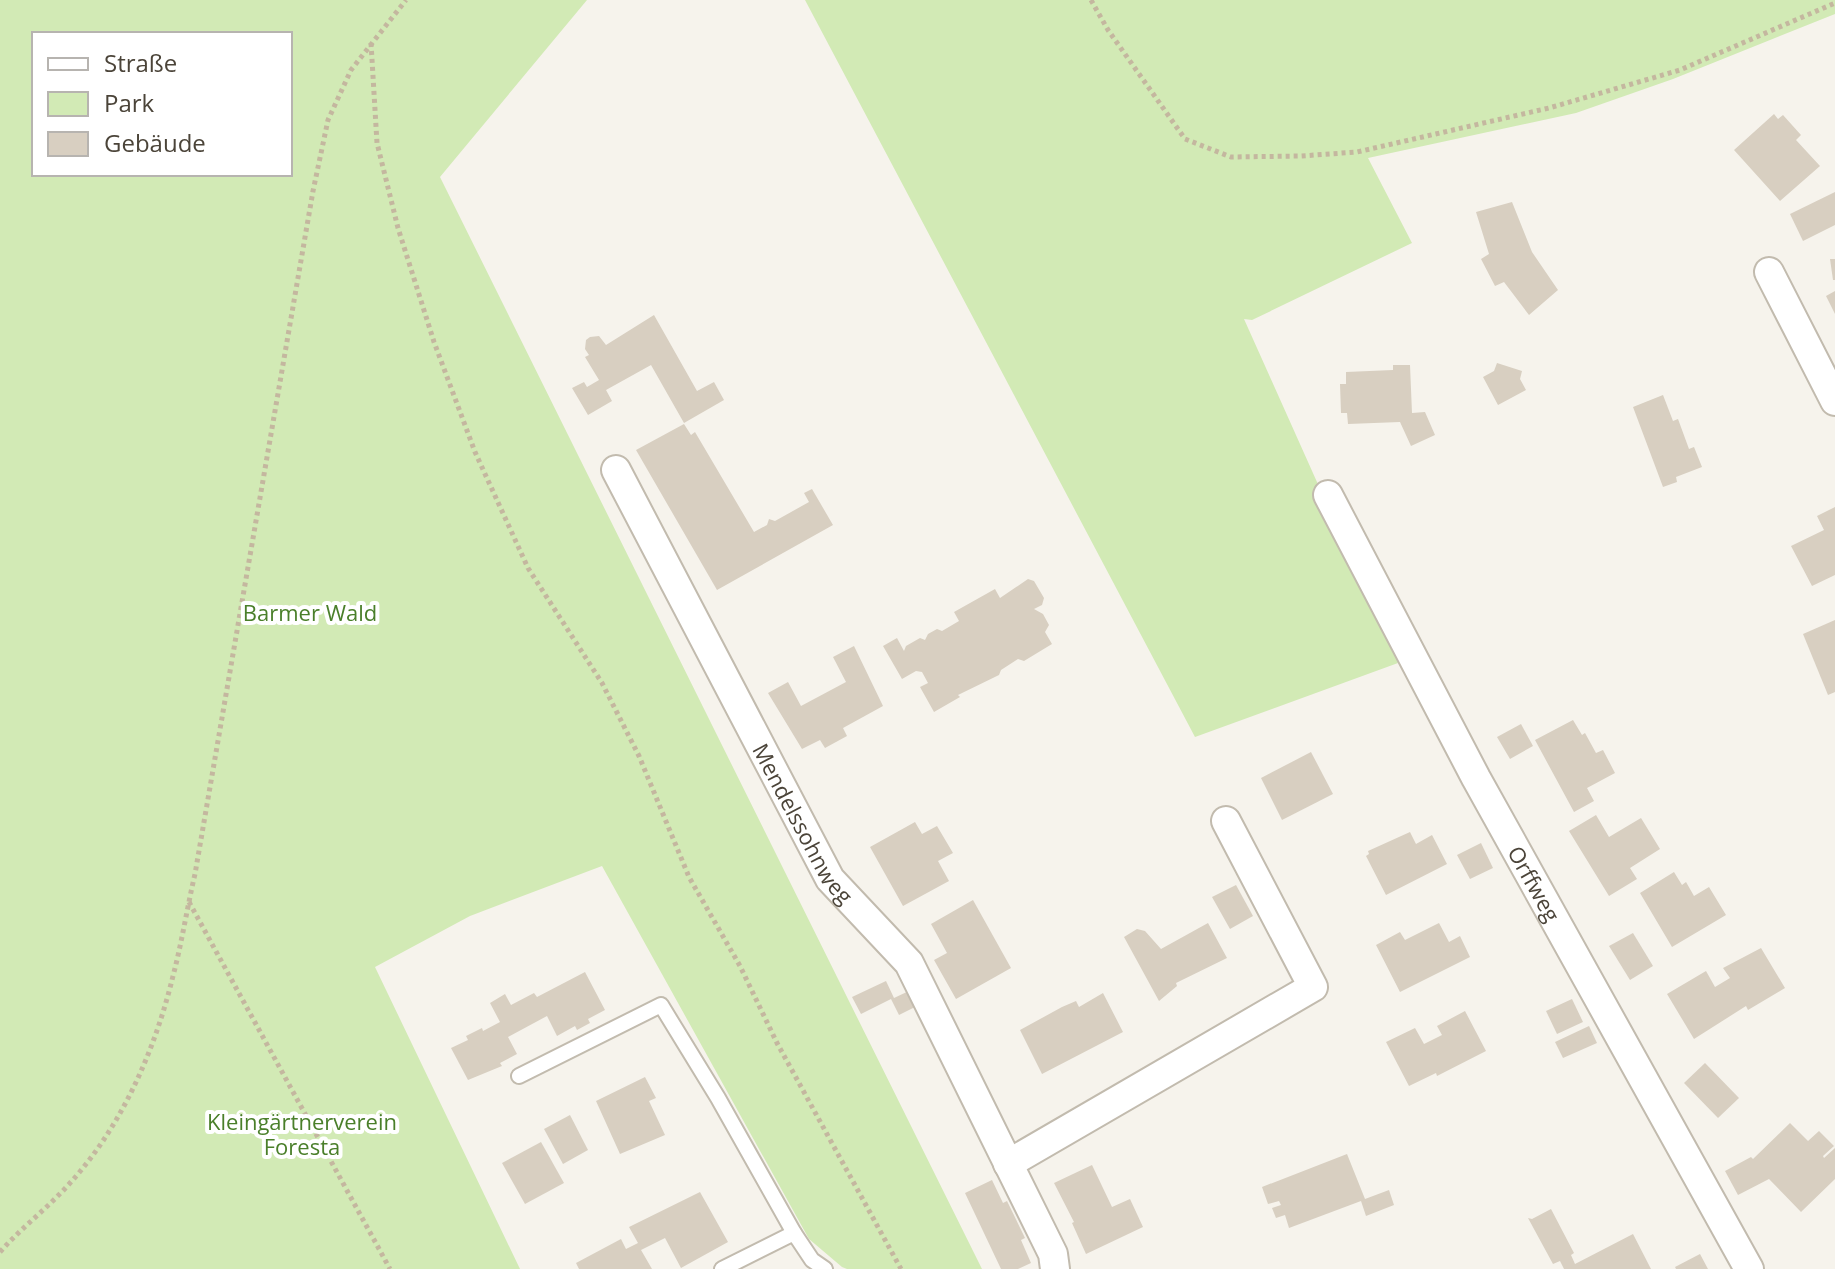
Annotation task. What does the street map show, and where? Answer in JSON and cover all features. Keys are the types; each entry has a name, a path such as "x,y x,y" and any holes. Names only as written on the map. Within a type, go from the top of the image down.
{"street":[{"path":"1769,272 1835,401"},
{"name":"Mendelssohnweg","path":"616,470 830,879 909,963 1053,1254 1055,1269"},
{"name":"Orffweg","path":"1328,495 1476,778 1749,1269"},
{"path":"1008,1164 1313,987 1226,821"}],"lane":[{"path":"519,1076 661,1005 794,1233 812,1260 825,1269"},
{"path":"722,1269 794,1233"}],"path":[{"path":"0,1252 21,1228 70,1184 110,1131 151,1051 174,976 328,120 351,70 406,0"},
{"path":"1091,0 1108,30 1185,139 1231,157 1357,152 1549,108 1680,70 1835,3"},
{"path":"371,43 377,143 398,228 434,342 475,452 528,568 602,683 639,756 689,877 740,966 777,1043 901,1269"},
{"path":"188,901 390,1269"}],"green space":[{"name":"Barmer Wald","path":"0,0 587,0 440,177 982,1269 847,1269 809,1239 602,866 470,916 375,967 520,1269 0,1269"},
{"path":"805,0 1835,0 1835,14 1673,79 1576,113 1368,158 1412,243 1252,320 1244,319 1398,663 1195,737"}],"building":[{"path":"1774,114 1778,119 1783,115 1801,135 1796,140 1820,166 1780,201 1734,150"},
{"path":"1835,192 1835,225 1803,241 1790,214"},
{"path":"1512,202 1532,252 1558,290 1529,315 1504,282 1495,286 1481,259 1489,254 1476,212"},
{"path":"1830,259 1835,259 1835,280 1833,280"},
{"path":"1835,291 1835,314 1826,296"},
{"path":"654,315 697,391 714,382 724,400 684,423 651,365 606,390 612,401 588,415 572,388 584,382 587,387 599,380 585,357 589,355 585,349 586,340 599,336 606,345"},
{"path":"1497,363 1522,371 1520,379 1526,390 1498,405 1483,377 1494,371"},
{"path":"1393,365 1410,365 1412,413 1425,412 1435,435 1411,446 1400,422 1348,424 1347,413 1341,413 1340,384 1346,384 1346,372 1393,370"},
{"path":"1663,395 1673,421 1678,419 1689,449 1694,447 1702,467 1676,477 1677,482 1663,487 1633,407"},
{"path":"684,424 691,435 695,432 754,532 767,525 769,519 775,521 809,502 804,493 812,489 833,525 717,590 636,450"},
{"path":"1835,507 1835,575 1812,586 1791,546 1824,530 1817,516"},
{"path":"1028,579 1034,581 1044,598 1042,605 1034,609 1043,614 1049,625 1045,632 1052,644 1024,661 1018,659 1001,670 999,675 958,695 960,697 934,712 920,687 928,683 922,672 916,671 902,679 883,646 897,638 904,651 906,646 920,638 925,640 928,634 937,629 942,631 959,621 954,612 995,589 1000,598"},
{"path":"1835,620 1835,692 1828,695 1803,634"},
{"path":"854,646 883,706 843,728 847,736 825,748 820,740 802,749 768,693 788,682 801,706 846,682 833,657"},
{"path":"1573,720 1582,735 1585,733 1596,753 1603,750 1615,773 1587,788 1594,801 1574,812 1535,740"},
{"path":"1521,724 1533,746 1510,759 1497,737"},
{"path":"1311,752 1333,794 1282,820 1261,778"},
{"path":"1596,815 1609,837 1641,818 1660,849 1630,868 1637,879 1609,896 1569,831"},
{"path":"915,822 922,834 937,826 953,853 938,861 949,881 903,906 870,847"},
{"path":"1410,832 1416,844 1432,835 1447,864 1386,895 1366,856 1368,851"},
{"path":"1481,843 1493,868 1470,879 1457,855"},
{"path":"1674,872 1682,885 1686,882 1694,896 1709,887 1726,915 1672,947 1640,893"},
{"path":"1236,885 1253,916 1230,929 1212,897"},
{"path":"973,900 1011,968 956,999 934,960 947,953 931,924"},
{"path":"1208,923 1227,958 1176,983 1177,986 1159,1001 1124,937 1137,929 1145,931 1161,949"},
{"path":"1439,923 1449,942 1460,936 1470,957 1400,992 1376,945 1400,932 1405,940"},
{"path":"1633,933 1653,966 1630,980 1609,946"},
{"path":"1761,948 1785,988 1748,1010 1746,1006 1694,1039 1667,994 1706,971 1715,987 1730,978 1723,968"},
{"path":"585,972 605,1010 588,1019 590,1023 577,1030 575,1026 557,1036 547,1016 508,1037 517,1054 500,1063 502,1066 468,1080 451,1048 468,1040 466,1036 500,1022 490,1003 505,994 511,1005 534,993 537,997"},
{"path":"886,981 894,998 911,990 919,1005 899,1015 891,999 861,1014 852,997"},
{"path":"1103,993 1123,1032 1042,1074 1020,1030 1062,1007 1076,1001 1079,1007"},
{"path":"1572,999 1583,1022 1557,1034 1546,1011"},
{"path":"1465,1011 1486,1051 1437,1076 1436,1073 1409,1086 1386,1042 1415,1028 1424,1044 1442,1035 1437,1026"},
{"path":"1589,1026 1597,1043 1563,1058 1555,1042"},
{"path":"1705,1063 1739,1098 1718,1118 1684,1083"},
{"path":"645,1077 656,1098 649,1101 665,1135 620,1154 596,1101"},
{"path":"570,1115 588,1150 563,1164 544,1129"},
{"path":"1790,1123 1808,1141 1819,1131 1834,1146 1824,1158 1835,1148 1835,1179 1801,1212 1769,1179 1738,1195 1725,1171 1751,1157 1753,1159"},
{"path":"541,1142 564,1183 525,1204 502,1163"},
{"path":"1347,1154 1365,1199 1389,1190 1394,1205 1366,1216 1361,1201 1289,1228 1285,1215 1276,1218 1272,1208 1281,1205 1279,1201 1268,1204 1262,1187"},
{"path":"1092,1165 1112,1207 1130,1199 1143,1227 1086,1254 1054,1183"},
{"path":"992,1180 1003,1203 1007,1201 1025,1238 1021,1240 1031,1263 1018,1269 1001,1269 965,1193"},
{"path":"700,1192 728,1242 681,1268 665,1238 641,1250 652,1269 579,1269 576,1263 621,1239 626,1249 638,1243 629,1227"},
{"path":"1551,1209 1574,1253 1571,1255 1575,1264 1633,1234 1651,1269 1564,1269 1560,1261 1553,1264 1528,1218"},
{"path":"1700,1254 1708,1269 1676,1269 1675,1267"}],"park label":[{"name":"Kleingärtnerverein Foresta","path":"302,1134"}]}
